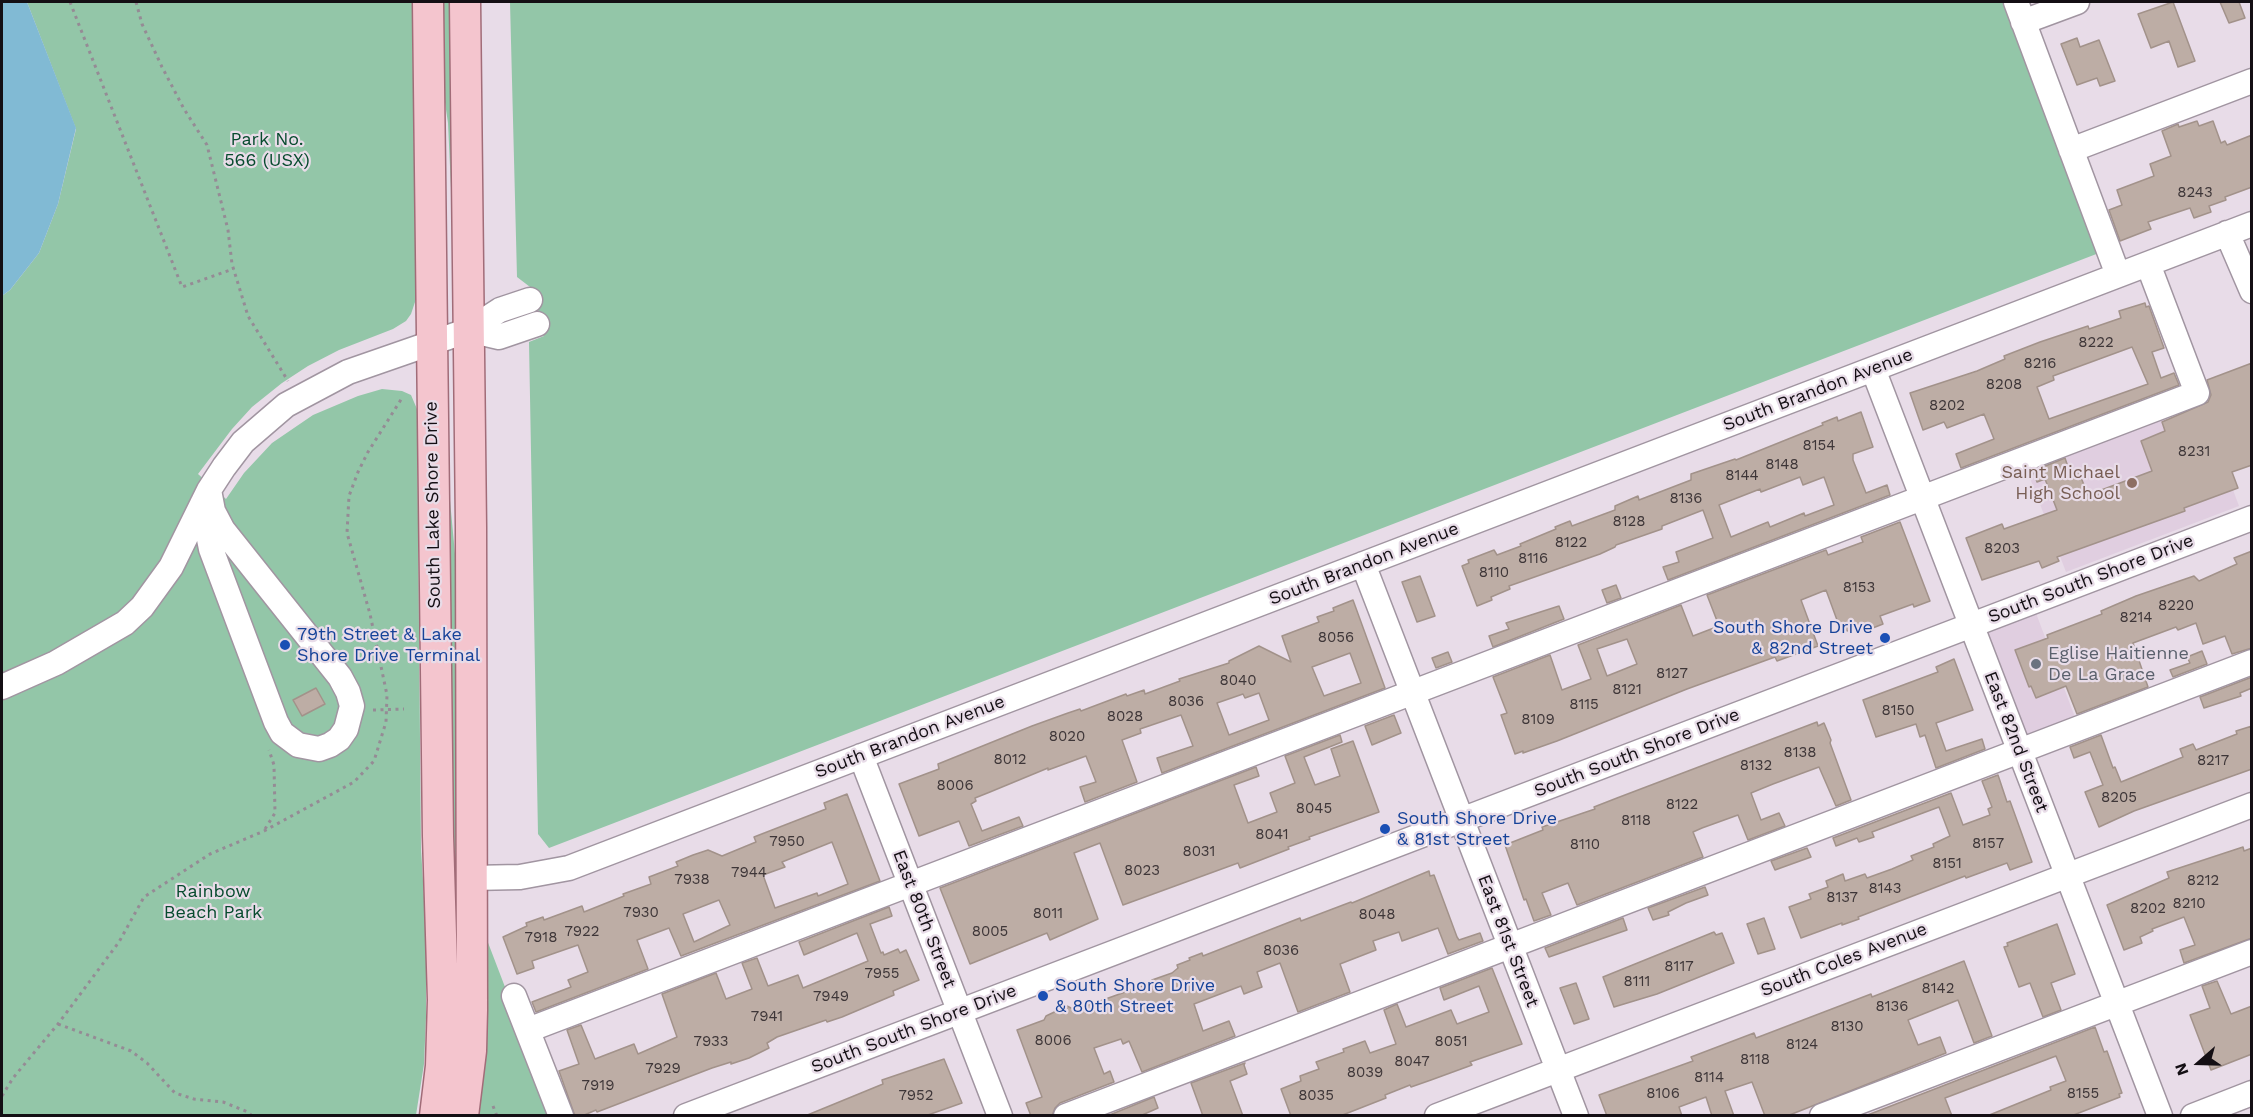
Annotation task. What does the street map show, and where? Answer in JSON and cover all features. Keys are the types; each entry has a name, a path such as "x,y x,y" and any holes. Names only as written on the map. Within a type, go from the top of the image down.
{"main road":[{"name":"South Lake Shore Drive","path":"428,2 438,836 443,1000 441,1066 435,1116"},
{"name":"South Lake Shore Drive","path":"463,1116 471,1051 469,330 465,2"}],"street":[{"path":"2077,2 2020,12 2118,275"},
{"path":"2072,150 2252,81"},
{"name":"South Brandon Avenue","path":"471,878 520,877 569,868 2252,224"},
{"path":"2227,233 2251,288"},
{"path":"528,1030 2197,393 2148,264"},
{"path":"2,687 56,663 124,623 142,607 171,567 224,466 243,442 278,411 299,397 348,372 469,330 500,310 530,300"},
{"path":"469,330 500,337 537,324"},
{"name":"East 82nd Street","path":"1873,369 2160,1116"},
{"path":"206,497 223,530 340,677 348,692 352,706 346,729 339,739 330,745 319,748 298,745 282,733 276,722 210,549 206,497"},
{"name":"South South Shore Drive","path":"686,1116 2252,518"},
{"name":"East 81st Street","path":"1363,564 1576,1116"},
{"path":"1066,1116 2252,662"},
{"name":"East 80th Street","path":"861,756 1000,1116"},
{"name":"South Coles Avenue","path":"1437,1116 2252,805"},
{"path":"1822,1116 2252,952"},
{"path":"514,996 561,1116"},
{"path":"2193,1116 2252,1093"}],"path":[{"path":"70,2 182,287 233,269"},
{"path":"136,2 142,24 162,67 184,109 207,145 228,230 233,269 248,315 299,397"},
{"path":"373,710 404,709"},
{"path":"2,1096 13,1078 58,1024 131,1051 175,1092 194,1099 223,1102 248,1112 252,1116"},
{"path":"493,1106 497,1116"}],"shaded area":[{"name":"Saint Michael High School","path":"2197,393 2239,506 2066,572 2023,460"},
{"path":"2036,613 2079,728 2027,748 1983,633"}],"green space":[{"name":"Rainbow Beach Park","path":"27,2 412,2 416,299 411,314 406,321 393,329 339,350 282,383 252,407 198,474 226,499 244,473 272,443 313,415 358,396 382,389 402,391 411,395 417,409 421,849 426,929 426,1017 424,1064 416,1115 2,1115 2,296 10,290 39,253 58,204 76,129"},
{"path":"438,2 455,2 458,210 452,210 448,123 438,55"},
{"path":"510,2 2004,2 2099,253 549,848 538,834 529,342 544,336 534,290 517,277"},
{"path":"449,490 461,618 462,874 455,874 447,806"},
{"path":"487,940 554,1115 479,1116 486,1056"}],"water":[{"path":"2,2 27,2 76,128 58,204 39,253 10,290 2,296"}],"building":[{"path":"2173,2 2195,61 2178,67 2169,41 2151,48 2138,14"},
{"path":"2220,2 2239,2 2245,18 2229,23"},
{"path":"2077,38 2080,47 2099,40 2115,81 2100,86 2097,78 2077,85 2061,44"},
{"path":"2197,121 2199,126 2213,121 2221,143 2225,141 2227,145 2252,135 2252,187 2209,206 2211,212 2194,218 2190,208 2148,222 2151,229 2120,241 2109,210 2122,205 2117,190 2154,176 2150,164 2171,156 2162,131 2178,124 2179,127"},
{"path":"2145,303 2146,307 2149,306 2164,348 2152,352 2161,378 2174,373 2179,385 1961,468 1956,454 1994,439 1984,414 1947,428 1944,422 1923,430 1910,393 1977,371 2005,359 2004,356 2040,342 2121,318 2119,311","holes":["2132,347 2148,384 2049,419 2037,387 2054,380 2053,376"]},
{"path":"2252,363 2252,465 2232,472 2238,488 2184,508 2185,511 2057,557 2059,561 2042,568 2039,561 1982,580 1966,538 2002,524 2004,529 2057,510 2045,479 2037,482 2033,471 2065,458 2070,473 2078,470 2088,495 2152,471 2141,441 2165,431 2162,422 2208,402 2211,395 2207,380"},
{"path":"1861,412 1873,447 1853,454 1853,460 1866,493 1887,485 1890,495 1668,580 1663,567 1679,562 1676,552 1713,538 1703,510 1662,526 1662,529 1616,545 1600,554 1509,586 1510,589 1477,606 1462,566 1469,563 1468,560 1494,550 1497,555 1521,546 1520,544 1570,521 1572,526 1615,510 1615,506 1638,496 1639,500 1691,480 1691,474 1736,460 1823,425 1822,423 1837,417 1838,421","holes":["1800,477 1803,485 1824,477 1834,505 1805,516 1804,513 1770,527 1768,522 1731,537 1719,505"]},
{"path":"1900,522 1930,601 1914,607 1913,604 1880,616 1883,624 1865,631 1863,625 1841,631 1826,590 1801,600 1818,646 1777,661 1775,657 1557,741 1515,754 1501,715 1507,713 1493,677 1550,655 1562,690 1591,679 1578,645 1681,605 1693,636 1719,626 1707,595 1826,550 1828,555 1863,542 1861,537","holes":["1627,639 1637,664 1607,676 1597,649"]},
{"path":"2252,551 2252,648 2232,654 2225,636 2203,644 2196,623 2178,630 2176,627 2133,643 2148,687 2077,714 2066,686 2036,698 2031,686 2029,687 2015,650 2102,614 2101,611 2136,596 2194,576 2199,581 2237,564 2234,558"},
{"path":"1420,576 1435,616 1417,622 1402,582"},
{"path":"1616,585 1621,598 1607,603 1602,590"},
{"path":"1353,600 1385,688 1162,773 1157,758 1193,746 1181,715 1140,729 1141,733 1122,740 1137,782 1085,802 1080,787 1096,782 1086,756 1048,770 1048,768 975,798 976,801 971,804 982,831 1019,817 1023,826 969,846 959,821 919,836 899,784 939,769 938,764 1032,726 1126,694 1127,696 1144,690 1145,694 1180,681 1179,679 1229,663 1259,646 1291,662 1282,636 1319,622 1317,617 1334,611 1333,608","holes":["1350,653 1361,683 1324,696 1312,667","1259,693 1269,720 1229,735 1217,703 1243,694 1245,698"]},
{"path":"1559,606 1564,619 1493,647 1489,636 1509,629 1506,623"},
{"path":"2202,651 2207,664 2173,677 2170,670 2190,663 2187,657"},
{"path":"1448,652 1452,662 1436,668 1432,658"},
{"path":"1954,659 1973,710 1936,723 1946,751 1982,739 1985,749 1936,768 1925,735 1920,737 1916,724 1876,737 1863,700 1938,672 1936,667"},
{"path":"2252,677 2252,688 2240,693 2241,696 2204,708 2200,697"},
{"path":"316,688 325,704 302,716 293,700"},
{"path":"1394,715 1401,733 1372,745 1365,726"},
{"path":"1817,722 1818,726 1824,723 1851,800 1836,806 1819,767 1773,784 1751,793 1761,820 1779,813 1785,826 1748,840 1738,815 1702,828 1693,832 1703,857 1577,905 1568,883 1542,893 1551,915 1534,921 1526,899 1524,900 1505,845 1543,830 1542,827 1595,809 1594,807"},
{"path":"2252,726 2252,769 2134,811 2099,827 2085,792 2103,785 2090,752 2074,758 2070,747 2101,735 2113,768 2115,767 2121,782 2183,757 2180,749 2193,744 2196,750"},
{"path":"1340,735 1342,742 1304,757 1315,785 1340,776 1331,749 1353,741 1379,812 1309,837 1310,839 1288,847 1289,849 1240,868 1238,863 1123,905 1100,843 1074,853 1098,919 1050,940 1047,933 970,964 940,888 1256,767 1259,776 1234,785 1248,823 1277,812 1270,793 1295,783 1285,756"},
{"path":"1998,775 2032,862 2010,870 2007,863 1966,878 1965,876 1858,917 1859,919 1801,938 1789,907 1811,899 1809,894 1828,887 1826,881 1843,874 1845,881 1865,874 1867,878 1892,869 1913,860 1911,856 1934,847 1933,844 1950,836 1939,807 1872,832 1874,837 1859,842 1857,838 1836,846 1833,838 1951,793 1963,825 1990,815 1988,809 1992,807 1982,781"},
{"path":"847,794 880,881 681,956 669,928 637,940 648,969 536,1012 532,1002 571,987 568,980 588,972 578,945 532,961 534,968 517,974 503,937 527,926 526,923 543,917 544,920 582,906 584,912 624,896 623,894 651,884 649,877 678,866 676,862 693,855 708,850 722,856 756,842 754,837 826,809 824,803","holes":["832,842 848,884 818,896 817,893 775,908 763,875 785,867 782,862","719,900 730,925 694,942 683,914"]},
{"path":"2243,847 2244,851 2252,848 2252,938 2184,963 2180,950 2195,945 2184,917 2152,929 2153,931 2140,937 2142,943 2124,950 2107,905 2169,878 2167,872"},
{"path":"1807,848 1811,857 1775,870 1771,861"},
{"path":"1429,871 1430,876 1434,875 1459,940 1480,933 1483,941 1448,954 1438,928 1402,941 1399,932 1373,941 1376,950 1340,964 1350,992 1298,1012 1280,963 1257,972 1262,987 1244,994 1241,986 1194,1004 1203,1031 1229,1021 1235,1036 1142,1072 1129,1041 1123,1044 1121,1039 1094,1048 1104,1074 1110,1071 1114,1082 1060,1103 1052,1116 1031,1116 1026,1103 1042,1097 1017,1030 1044,1020 1046,1016 1067,1006 1075,1010 1153,982 1152,980 1172,973 1178,968 1177,965 1190,960 1189,958 1202,953 1203,956 1300,918 1301,921 1352,903"},
{"path":"1705,887 1708,895 1668,912 1669,915 1653,920 1648,908"},
{"path":"889,907 892,916 870,924 881,953 883,952 884,955 898,949 900,953 906,950 919,980 893,991 894,995 842,1017 827,1022 826,1020 777,1037 767,1043 769,1048 749,1058 712,1068 597,1112 596,1110 582,1116 575,1116 559,1071 579,1064 567,1030 581,1025 595,1059 634,1044 638,1054 677,1037 662,994 716,973 726,999 752,989 742,963 757,958 768,986 798,975 803,988 868,961 857,933 804,955 799,942"},
{"path":"1623,918 1627,930 1549,957 1545,948"},
{"path":"1764,918 1775,949 1758,954 1747,924"},
{"path":"2057,924 2075,974 2051,983 2061,1010 2043,1017 2030,983 2019,987 2004,947 2008,946 2007,943"},
{"path":"1714,932 1716,935 1722,933 1734,963 1657,994 1614,1007 1603,977"},
{"path":"1964,961 1992,1036 1974,1043 1958,1000 1908,1020 1918,1045 1940,1037 1946,1053 1787,1116 1765,1116 1752,1082 1725,1091 1734,1116 1712,1116 1706,1097 1679,1107 1682,1116 1607,1116 1599,1095 1693,1061 1691,1057 1754,1033 1756,1038 1871,994 1872,997"},
{"path":"1492,968 1522,1044 1470,1062 1472,1065 1411,1087 1410,1085 1385,1095 1386,1098 1340,1116 1291,1116 1281,1089 1301,1081 1300,1076 1319,1069 1316,1062 1344,1052 1343,1049 1365,1041 1370,1053 1396,1044 1384,1010 1397,1004 1406,1027 1451,1010 1457,1024 1489,1012 1479,986 1444,1000 1440,988"},
{"path":"2217,981 2231,1014 2252,1006 2252,1054 2211,1070 2190,1015 2210,1008 2202,986"},
{"path":"1576,983 1589,1019 1574,1024 1560,988"},
{"path":"2095,1027 2104,1052 2107,1051 2122,1093 2119,1094 2120,1097 2071,1116 1987,1116 2051,1090 2050,1087 2066,1081 2056,1056 1945,1098 1952,1116 1865,1116"},
{"path":"944,1059 962,1103 925,1116 805,1116 883,1084 882,1080"},
{"path":"1245,1063 1247,1074 1230,1081 1243,1116 1203,1116 1191,1083"},
{"path":"1154,1097 1158,1108 1140,1116 1107,1116"}],"place":[{"name":"Saint Michael High School","path":"2132,483"},
{"name":"South Shore Drive & 82nd Street","path":"1885,638"},
{"name":"79th Street & Lake Shore Drive Terminal","path":"285,645"},
{"name":"Eglise Haitienne De La Grace","path":"2036,664"},
{"name":"South Shore Drive & 81st Street","path":"1385,829"},
{"name":"South Shore Drive & 80th Street","path":"1043,996"}],"park label":[{"name":"Park No. 566 (USX)","path":"267,150"}]}
